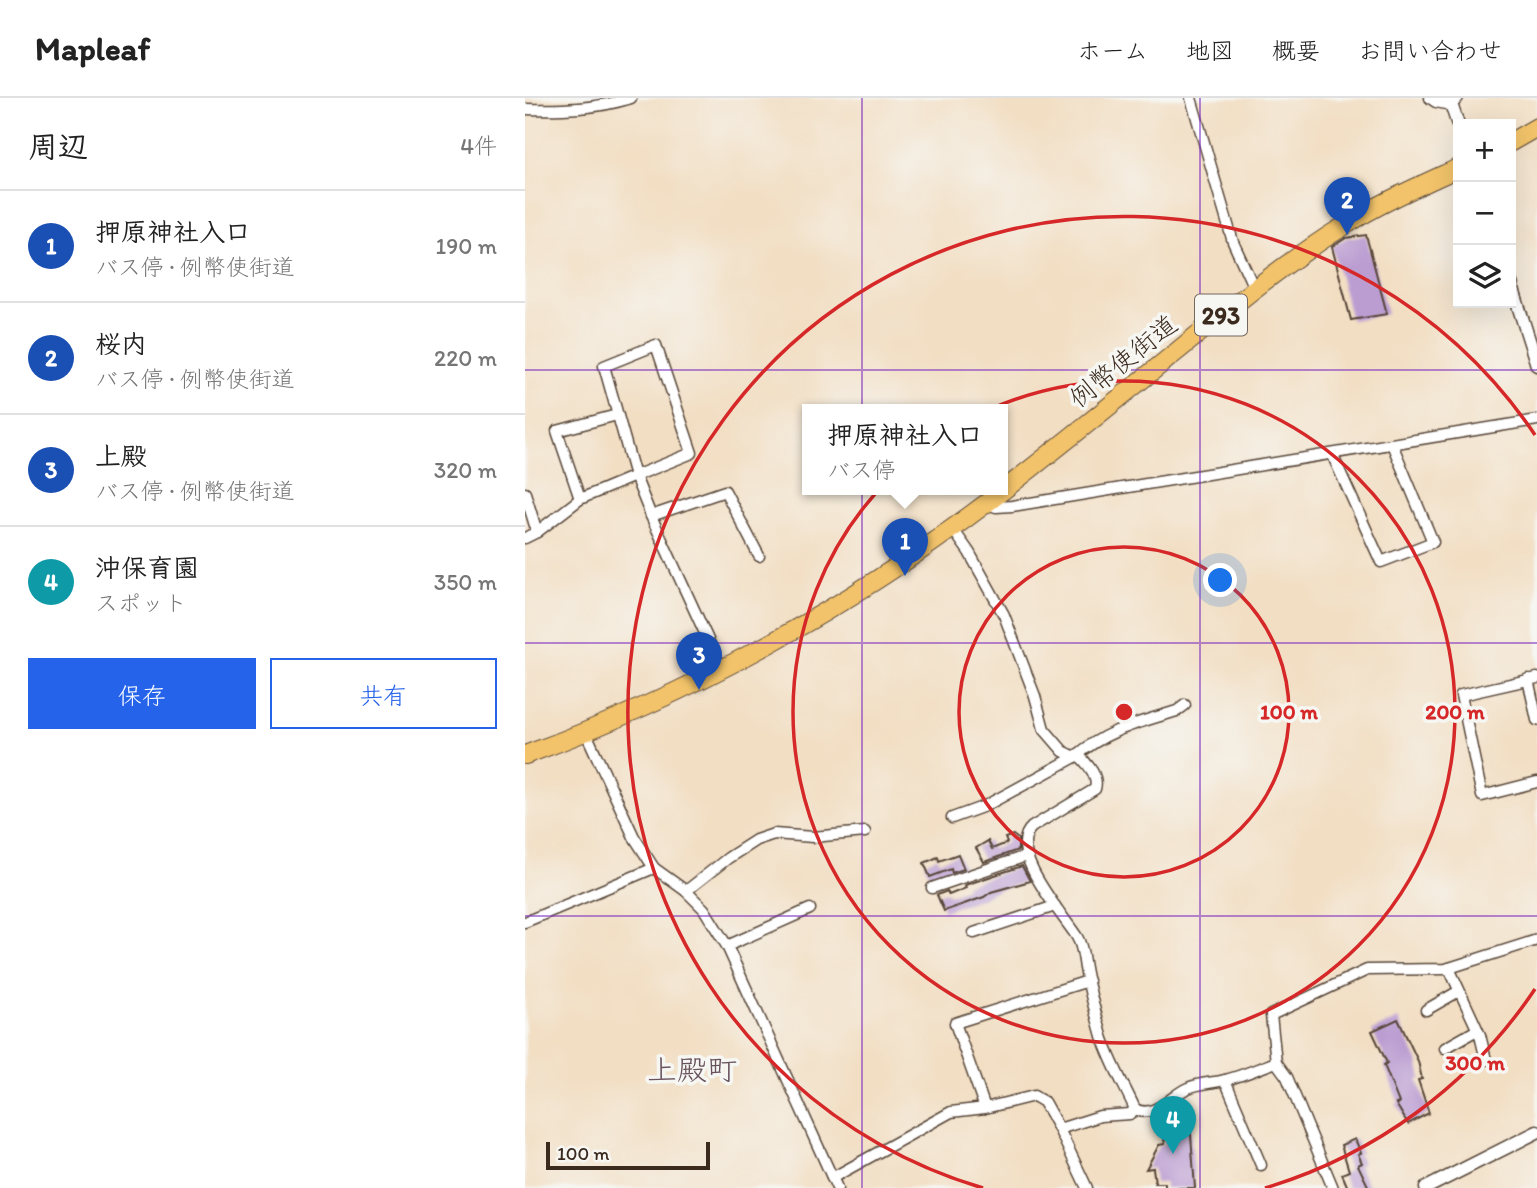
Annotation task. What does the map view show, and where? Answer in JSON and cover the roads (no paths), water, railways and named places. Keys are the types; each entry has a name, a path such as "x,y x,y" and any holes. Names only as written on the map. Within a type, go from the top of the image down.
{"highway":[{"path":"1516,139 1537,127"},
{"name":"例幣使街道","path":"1008,485 1254,288 1345,225 1453,170"},
{"name":"例幣使街道","path":"525,755 586,733 721,668 858,592 996,495"}],"street":[{"path":"525,109 584,109 607,106 631,98"},
{"path":"1191,98 1233,242 1241,265 1254,288"},
{"path":"1430,98 1436,102 1453,100 1457,119"},
{"path":"1516,299 1537,365"},
{"path":"525,538 580,499 635,476 692,453 656,345 604,366 635,476 721,668"},
{"path":"580,499 557,432 617,415"},
{"path":"986,503 996,507 1012,506 1537,420"},
{"path":"1332,454 1381,562 1433,542 1392,444"},
{"path":"651,516 725,491 759,556"},
{"path":"525,493 537,532"},
{"path":"952,528 969,552 1004,615 1035,696 1044,729 1063,751 1077,755 1097,781 1095,789 1028,830 1024,838 1027,856 1055,906 1079,940 1103,1039 1135,1109 1142,1112 1149,1110 1161,1106 1188,1087 1226,1080 1276,1062"},
{"path":"1537,720 1532,679 1461,695 1482,796 1537,782"},
{"path":"952,818 985,806 1077,755 1112,731 1177,711 1185,705"},
{"path":"586,733 634,837 654,868 686,891 704,909 727,946 834,1183 951,1112 985,1108 1034,1096 1044,1102 1087,1188"},
{"path":"686,891 756,840 774,834 813,837 865,832"},
{"path":"932,888 1027,856"},
{"path":"525,922 654,868"},
{"path":"974,933 1055,906"},
{"path":"727,946 810,909"},
{"path":"1333,1188 1287,1077 1276,1062 1271,1015 1367,970 1448,968 1537,940"},
{"path":"1448,968 1477,1030 1486,1060"},
{"path":"985,1108 955,1023 1088,981"},
{"path":"1426,1010 1459,991"},
{"path":"1445,1048 1477,1030"},
{"path":"1226,1080 1261,1165"},
{"path":"1059,1129 1100,1116 1130,1114 1135,1109"},
{"path":"1426,1188 1537,1132"}],"place":[{"name":"桜内","path":"1347,235"},
{"name":"押原神社入口","path":"905,576"},
{"name":"上殿","path":"699,690"},
{"name":"沖保育園","path":"1173,1154"}],"district":[{"name":"上殿町","path":"692,1069"}]}
